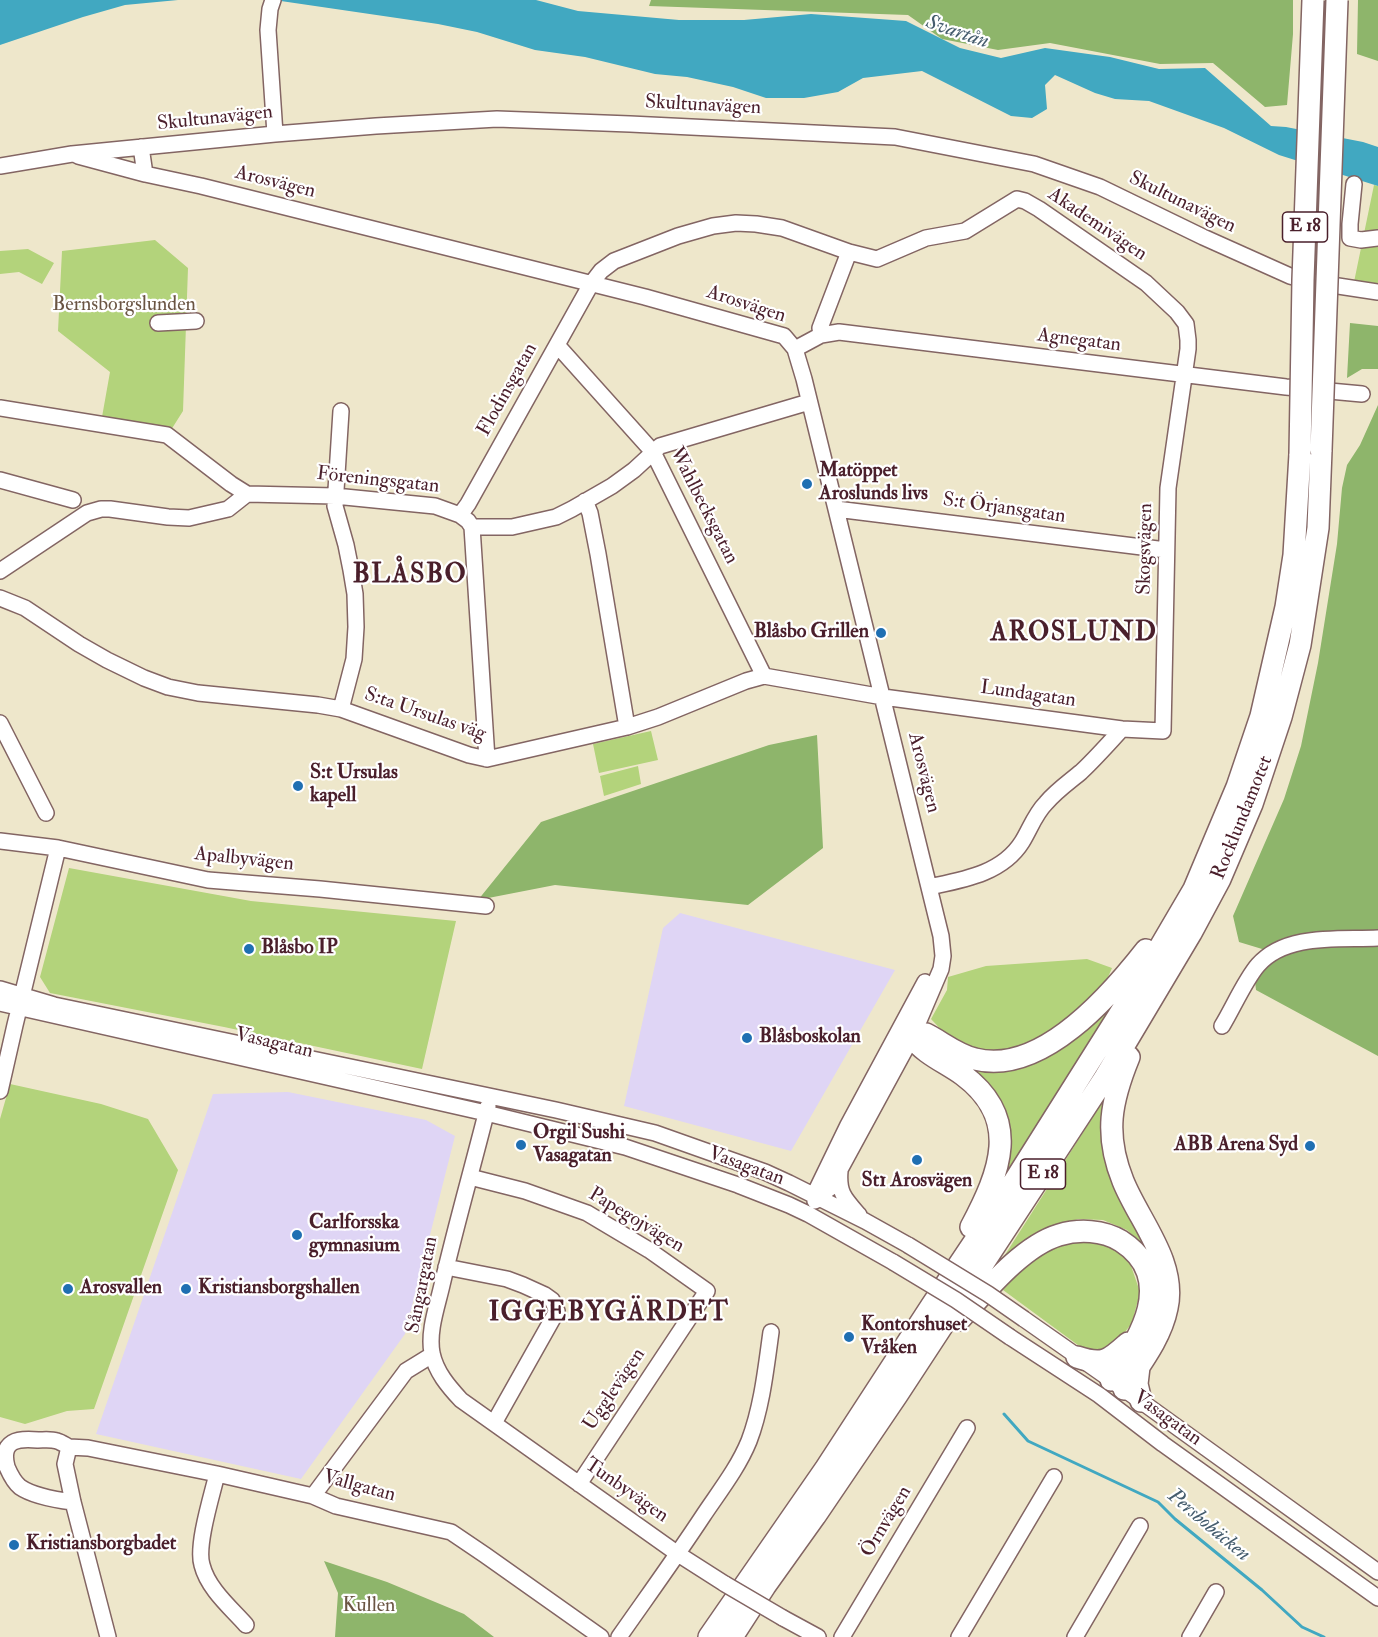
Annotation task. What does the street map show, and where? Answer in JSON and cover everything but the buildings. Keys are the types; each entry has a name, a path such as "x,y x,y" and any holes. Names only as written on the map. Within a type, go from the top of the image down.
{"highway":[{"name":"E 18","path":"1310,452 1303,280 1313,0"},
{"name":"E 18","path":"709,1637 826,1467 1159,966 1237,788 1261,716 1286,607 1310,452 1337,0"},
{"name":"Rocklundamotet","path":"1159,966 1191,933 1220,879 1252,804 1286,699 1300,645 1318,528 1310,452"},
{"name":"E 18","path":"732,1637 933,1341 1104,1079 1138,998 1159,966"},
{"name":"E 18","path":"906,1033 926,1034 976,1059 1006,1060 1050,1043 1094,1008 1138,998"},
{"name":"E 18","path":"1118,1394 1139,1367 1160,1330 1167,1309 1169,1293 1161,1257 1122,1179 1114,1153 1113,1103 1137,1042 1138,998"},
{"name":"E 18","path":"906,1033 918,1046 965,1077 983,1094 994,1111 1000,1136 1000,1155 992,1182 932,1305"},
{"name":"E 18","path":"933,1341 952,1327 996,1280 1031,1250 1061,1234 1086,1231 1102,1233 1126,1244 1148,1274 1150,1284 1150,1302 1144,1323 1118,1394"},
{"path":"1077,1357 1091,1362 1107,1360 1127,1344 1137,1340"}],"street":[{"path":"271,5 268,30 274,134"},
{"name":"Skultunavägen","path":"0,166 72,154 274,134 497,119 895,138 1034,164 1100,187 1290,276 1311,282 1378,292"},
{"path":"141,147 145,174"},
{"name":"Arosvägen","path":"72,154 645,297 784,336 795,349 883,697 941,936 943,956 941,969 906,1033 840,1170 830,1188 817,1197 808,1214"},
{"path":"1354,184 1350,238 1361,240 1378,238"},
{"name":"Akademivägen","path":"591,284 614,261 678,236 713,226 735,223 782,228 849,252 877,258 926,238 965,231 1017,199 1025,201 1138,278 1178,312 1186,324 1188,340 1183,375"},
{"path":"821,335 820,328 849,252"},
{"name":"Flodinsgatan","path":"460,515 591,284"},
{"path":"158,323 196,321"},
{"name":"Agnegatan","path":"795,349 821,335 839,332 1183,375 1362,394"},
{"name":"Wahlbecksgatan","path":"557,345 653,452 764,676"},
{"name":"Skogsvägen","path":"1163,726 1168,488 1183,375"},
{"path":"487,759 472,527 512,527 556,517 627,475 660,446 809,402"},
{"path":"0,408 166,435 247,494 228,510 189,518 110,509 87,513 0,571"},
{"path":"341,411 335,506 351,570 356,627 354,659 341,709"},
{"path":"0,480 74,500"},
{"name":"Föreningsgatan","path":"247,494 335,496 435,506 460,515 472,527"},
{"path":"585,501 590,513 598,554 627,727"},
{"name":"S:t Örjansgatan","path":"837,509 1166,550"},
{"name":"S:ta Ursulas väg","path":"0,598 24,608 107,660 168,687 198,693 341,709 469,755 487,759 627,727 764,676 883,697"},
{"name":"Lundagatan","path":"883,697 1122,729 1162,731 1163,726"},
{"path":"0,723 46,813"},
{"path":"928,887 987,872 1007,859 1021,844 1045,804 1122,729"},
{"name":"Apalbyvägen","path":"0,841 58,848 208,880 486,906"},
{"path":"0,1091 58,848"},
{"path":"1222,1026 1258,965 1277,949 1296,942 1378,938"},
{"name":"Vasagatan","path":"0,989 20,1002 625,1147 738,1185 808,1214 893,1262 1010,1337 1118,1394 1378,1572"},
{"name":"Vasagatan","path":"0,1004 20,1002 54,1005 556,1110 655,1133 765,1172 866,1221 988,1294 1077,1357 1118,1394 1378,1598"},
{"name":"Arosvägen","path":"817,1197 816,1191 848,1125 906,1033"},
{"name":"Sångargatan","path":"313,1496 406,1371 432,1355 434,1319 491,1097"},
{"path":"789,1183 815,1177 835,1153"},
{"path":"840,1170 840,1190 846,1201 866,1221"},
{"name":"Papegojvägen","path":"470,1177 525,1191 587,1213 648,1250 707,1291"},
{"path":"446,1267 507,1279 523,1285 545,1294 552,1300 556,1311 494,1423"},
{"name":"Ugglevägen","path":"579,1484 707,1291"},
{"path":"619,1637 729,1478 748,1442 764,1380 771,1332"},
{"name":"Tunbyvägen","path":"432,1355 443,1382 461,1400 678,1554 783,1618 801,1633 818,1637"},
{"name":"Örnvägen","path":"842,1637 967,1428"},
{"name":"Vallgatan","path":"73,1503 54,1500 19,1486 6,1465 4,1454 7,1446 21,1439 56,1441 72,1447 88,1448 217,1474 313,1496 336,1506 451,1532 601,1637"},
{"path":"72,1447 65,1464 108,1637"},
{"path":"217,1474 201,1546 201,1564 209,1581 246,1625"},
{"path":"959,1637 1054,1477"},
{"path":"1075,1637 1140,1526"},
{"path":"1190,1637 1216,1592"}],"shaded area":[{"name":"Blåsboskolan","path":"680,913 895,970 791,1151 624,1106 663,928"},
{"name":"Carlforsska gymnasium","path":"288,1092 426,1120 455,1136 405,1334 301,1479 96,1434 213,1094"}],"green space":[{"path":"651,0 1293,0 1293,34 1287,105 1265,107 1213,63 1160,64 1050,43 998,50 942,39 908,15 649,6"},
{"path":"1358,0 1378,0 1378,61 1357,54"},
{"path":"1374,185 1378,186 1378,286 1354,282"},
{"name":"Bernsborgslunden","path":"155,240 188,268 183,411 171,430 102,417 110,372 58,331 62,251"},
{"path":"28,249 54,263 42,284 19,272 0,274 0,251"},
{"path":"1350,323 1378,326 1378,369 1362,369 1347,378"},
{"path":"1378,405 1378,1056 1256,990 1254,972 1272,952 1239,942 1233,916 1284,799 1301,746 1318,663 1347,465 1360,445"},
{"path":"651,731 658,760 599,773 593,744"},
{"path":"817,735 823,848 748,905 555,885 478,900 541,822 769,745"},
{"path":"638,766 641,784 604,796 600,776"},
{"name":"Blåsbo IP","path":"69,868 251,901 456,921 422,1069 50,993 40,977"},
{"path":"1087,959 1112,968 1101,993 1060,1028 1006,1053 973,1051 948,1037 931,1019 947,990 948,977 986,966"},
{"path":"1106,1009 1108,1013 997,1195 1009,1156 1010,1130 1002,1103 954,1057 977,1067"},
{"name":"Arosvallen","path":"10,1084 101,1104 148,1119 178,1170 94,1409 67,1411 25,1424 0,1417 0,1119"},
{"path":"1110,1090 1104,1127 1155,1266 1144,1247 1127,1230 1103,1220 1078,1219 1051,1228 996,1269"},
{"path":"1073,1241 1104,1242 1129,1260 1140,1292 1132,1323 1111,1350 1086,1351 1003,1290 1017,1274 1049,1250"},
{"name":"Kullen","path":"324,1561 387,1582 464,1614 494,1637 335,1637 338,1593"}],"water":[{"path":"0,0 178,0 125,5 0,45"},
{"path":"274,0 536,0 578,11 679,20 744,20 811,14 906,21 960,48 1001,58 1045,48 1110,57 1159,69 1205,68 1271,126 1363,142 1378,147 1378,186 1279,155 1224,128 1149,101 1115,99 1095,93 1055,75 1045,85 1047,109 1032,118 1011,116 922,71 863,78 838,92 804,98 766,98 733,87 687,77 655,74 585,57 535,50 477,32 438,24"}],"waterway":[{"name":"Persbobäcken","path":"1004,1414 1028,1441 1158,1502 1302,1627 1324,1637"}],"place":[{"name":"Matöppet Aroslunds livs","path":"807,484"},
{"name":"Blåsbo Grillen","path":"881,633"},
{"name":"S:t Ursulas kapell","path":"298,786"},
{"name":"Blåsbo IP","path":"249,949"},
{"name":"Blåsboskolan","path":"747,1038"},
{"name":"Orgil Sushi Vasagatan","path":"521,1145"},
{"name":"ABB Arena Syd","path":"1310,1146"},
{"name":"St1 Arosvägen","path":"917,1160"},
{"name":"Carlforsska gymnasium","path":"297,1235"},
{"name":"Arosvallen","path":"68,1289"},
{"name":"Kristiansborgshallen","path":"186,1289"},
{"name":"Kontorshuset Vråken","path":"849,1337"},
{"name":"Kristiansborgbadet","path":"14,1545"}],"district":[{"name":"BLÅSBO","path":"410,576"},
{"name":"AROSLUND","path":"1074,634"},
{"name":"IGGEBYGÄRDET","path":"609,1314"}],"water label":[{"name":"Svartån","path":"957,33"}]}
